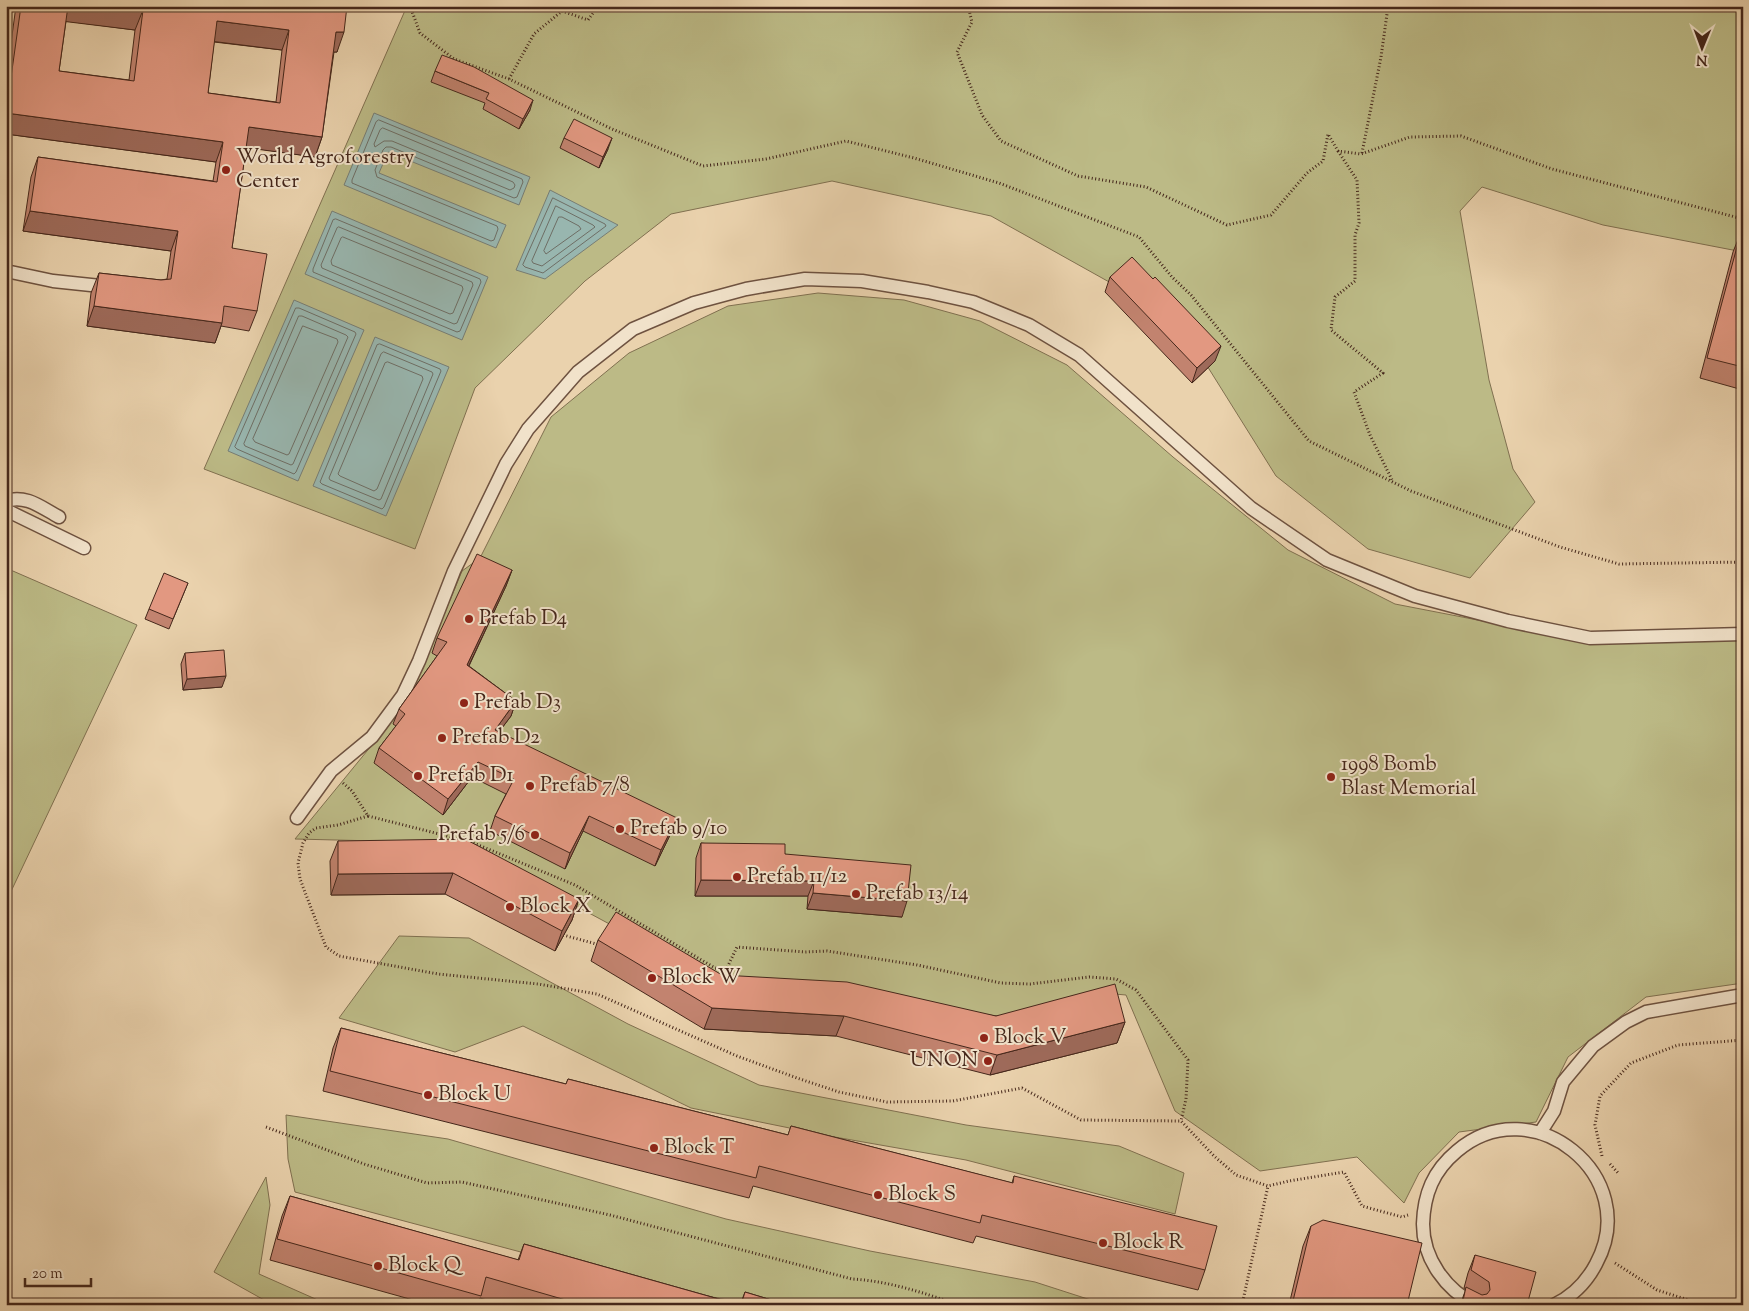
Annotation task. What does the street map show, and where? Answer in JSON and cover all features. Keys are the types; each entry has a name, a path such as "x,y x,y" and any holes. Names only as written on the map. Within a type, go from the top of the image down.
{"lane":[{"path":"6,271 53,281 127,289"},
{"path":"297,818 331,771 372,737 403,695 420,661 454,571 506,464 528,429 578,372 633,329 694,303 746,288 805,279 862,281 928,292 973,302 1029,325 1079,355 1251,508 1327,560 1415,596 1508,621 1590,638 1743,634"},
{"path":"6,501 17,498 28,500 59,517"},
{"path":"6,510 84,548"},
{"path":"1540,1133 1554,1111 1563,1082 1593,1046 1626,1022 1646,1012 1743,995"},
{"path":"1476,1305 1462,1298 1443,1280 1430,1257 1423,1232 1424,1206 1432,1182 1446,1160 1466,1144 1489,1133 1515,1130 1540,1133 1560,1141 1577,1153 1592,1169 1604,1196 1608,1226 1602,1254 1588,1279 1567,1298 1554,1305"}],"path":[{"path":"410,6 420,32 454,59 509,79 612,129 703,166 766,159 846,141 914,158 999,183 1139,237 1172,277 1191,295 1309,441 1411,491 1560,547 1619,564 1743,562"},
{"path":"509,79 534,34 562,11 588,20 598,6"},
{"path":"968,6 972,22 957,52 982,115 1001,142 1078,176 1146,188 1227,225 1271,216 1307,173 1324,161 1328,134 1357,180 1359,223 1355,235 1355,281 1335,297 1331,330 1383,373 1354,392 1370,435 1394,482"},
{"path":"1362,154 1381,57 1387,14 1385,6"},
{"path":"1338,151 1362,154 1410,137 1461,136 1552,169 1743,219"},
{"path":"331,771 352,791 368,816"},
{"path":"1181,1121 1186,1099 1188,1060 1136,990 1116,979 1089,977 1030,984 1001,983 917,965 827,951 806,952 737,947 726,970 715,968 575,884 471,842 368,816 338,825 316,828 303,843 298,863 300,879 326,947 339,956 438,974 538,984 596,994 680,1029 737,1056 788,1075 839,1092 887,1102 953,1100 1022,1088 1081,1120 1181,1121 1214,1156 1236,1175 1268,1186 1344,1172 1362,1206 1402,1218 1424,1206"},
{"path":"564,935 601,945"},
{"path":"1619,1174 1602,1157 1595,1125 1600,1096 1631,1063 1678,1045 1743,1040"},
{"path":"266,1127 364,1164 427,1183 462,1182 600,1213 852,1279 872,1280 916,1290 959,1305"},
{"path":"1242,1305 1268,1186"},
{"path":"1602,1254 1657,1290 1688,1302 1704,1305"}],"shaded area":[{"path":"407,6 1743,6 1743,252 1603,225 1482,187 1460,211 1489,380 1513,469 1535,502 1470,578 1368,549 1276,476 1179,321 991,216 832,181 671,214 585,281 475,388 415,549 204,469"},
{"path":"818,293 904,300 980,321 1067,365 1173,457 1288,550 1395,604 1591,642 1743,638 1743,983 1646,997 1568,1057 1536,1122 1459,1132 1419,1173 1404,1203 1357,1157 1260,1171 1175,1111 1126,995 1103,993 998,1023 719,983 459,843 295,839 376,740 428,653 462,571 480,558 551,417 629,353 728,306"},
{"path":"6,568 137,625 6,902"},
{"path":"399,936 469,938 628,1024 759,1085 966,1125 1119,1146 1184,1173 1175,1214 966,1160 829,1136 691,1108 523,1026 455,1052 339,1018"},
{"path":"286,1115 448,1139 726,1219 870,1251 1035,1282 1097,1302 1078,1305 751,1305 611,1276 295,1192 288,1159"},
{"path":"266,1177 270,1205 259,1274 329,1305 273,1305 214,1272"}],"water":[{"path":"374,113 530,177 519,205 388,152 379,173 506,225 496,248 344,185"},
{"path":"550,190 618,225 545,279 516,270"},
{"path":"332,211 488,277 462,340 305,274"},
{"path":"294,300 364,330 298,481 228,451"},
{"path":"375,337 449,367 386,516 313,486"}],"building":[{"name":"World Agroforestry Center","path":"21,6 68,6 59,71 134,81 143,10 110,6 347,6 344,32 336,32 322,137 249,127 232,248 267,254 257,311 224,306 222,323 94,306 99,273 161,280 171,279 178,231 30,211 38,157 217,182 223,142 6,113","holes":["217,21 289,30 280,103 208,93"]},
{"path":"442,55 474,67 533,100 523,119 486,99 489,93 435,71"},
{"path":"574,119 612,138 603,157 564,138"},
{"path":"1741,232 1743,232 1743,367 1707,358"},
{"path":"1132,257 1153,279 1155,277 1221,346 1197,368 1110,277"},
{"path":"477,554 512,570 467,665 516,701 495,730 677,818 661,850 589,816 570,853 495,816 514,779 478,762 448,799 379,748 405,714 399,709 447,642 437,638"},
{"path":"164,573 188,583 173,619 149,609"},
{"path":"224,650 226,676 187,679 185,653"},
{"path":"465,839 579,899 562,931 453,873 338,874 338,841"},
{"path":"701,843 785,844 785,854 911,865 907,901 813,893 814,881 701,880"},
{"path":"616,912 722,975 847,982 996,1016 1115,984 1125,1022 997,1055 844,1016 712,1008 598,940"},
{"path":"341,1028 566,1084 568,1079 788,1135 791,1126 1013,1183 1014,1176 1217,1226 1205,1270 982,1215 980,1223 759,1166 756,1178 330,1071"},
{"path":"290,1196 519,1260 524,1244 740,1305 583,1305 486,1277 481,1296 277,1239"},
{"path":"1323,1220 1422,1243 1407,1305 1292,1305 1311,1226"},
{"path":"1475,1255 1536,1272 1527,1305 1462,1305 1466,1287 1482,1295 1487,1294 1490,1290 1489,1282 1471,1270"},
{"path":"745,1292 788,1305 741,1305"},
{"path":"1569,1300 1586,1305 1568,1305"}],"place":[{"name":"World Agroforestry Center","path":"226,170"},
{"name":"Prefab D4","path":"469,619"},
{"name":"Prefab D3","path":"464,703"},
{"name":"Prefab D2","path":"442,738"},
{"name":"Prefab D1","path":"418,776"},
{"name":"1998 Bomb Blast Memorial","path":"1331,777"},
{"name":"Prefab 7/8","path":"530,786"},
{"name":"Prefab 9/10","path":"620,829"},
{"name":"Prefab 5/6","path":"535,835"},
{"name":"Prefab 11/12","path":"737,877"},
{"name":"Prefab 13/14","path":"856,894"},
{"name":"Block X","path":"510,907"},
{"name":"Block W","path":"652,978"},
{"name":"Block V","path":"984,1038"},
{"name":"UNON","path":"988,1061"},
{"name":"Block U","path":"428,1095"},
{"name":"Block T","path":"654,1148"},
{"name":"Block S","path":"878,1195"},
{"name":"Block R","path":"1103,1243"},
{"name":"Block Q","path":"378,1266"}]}
